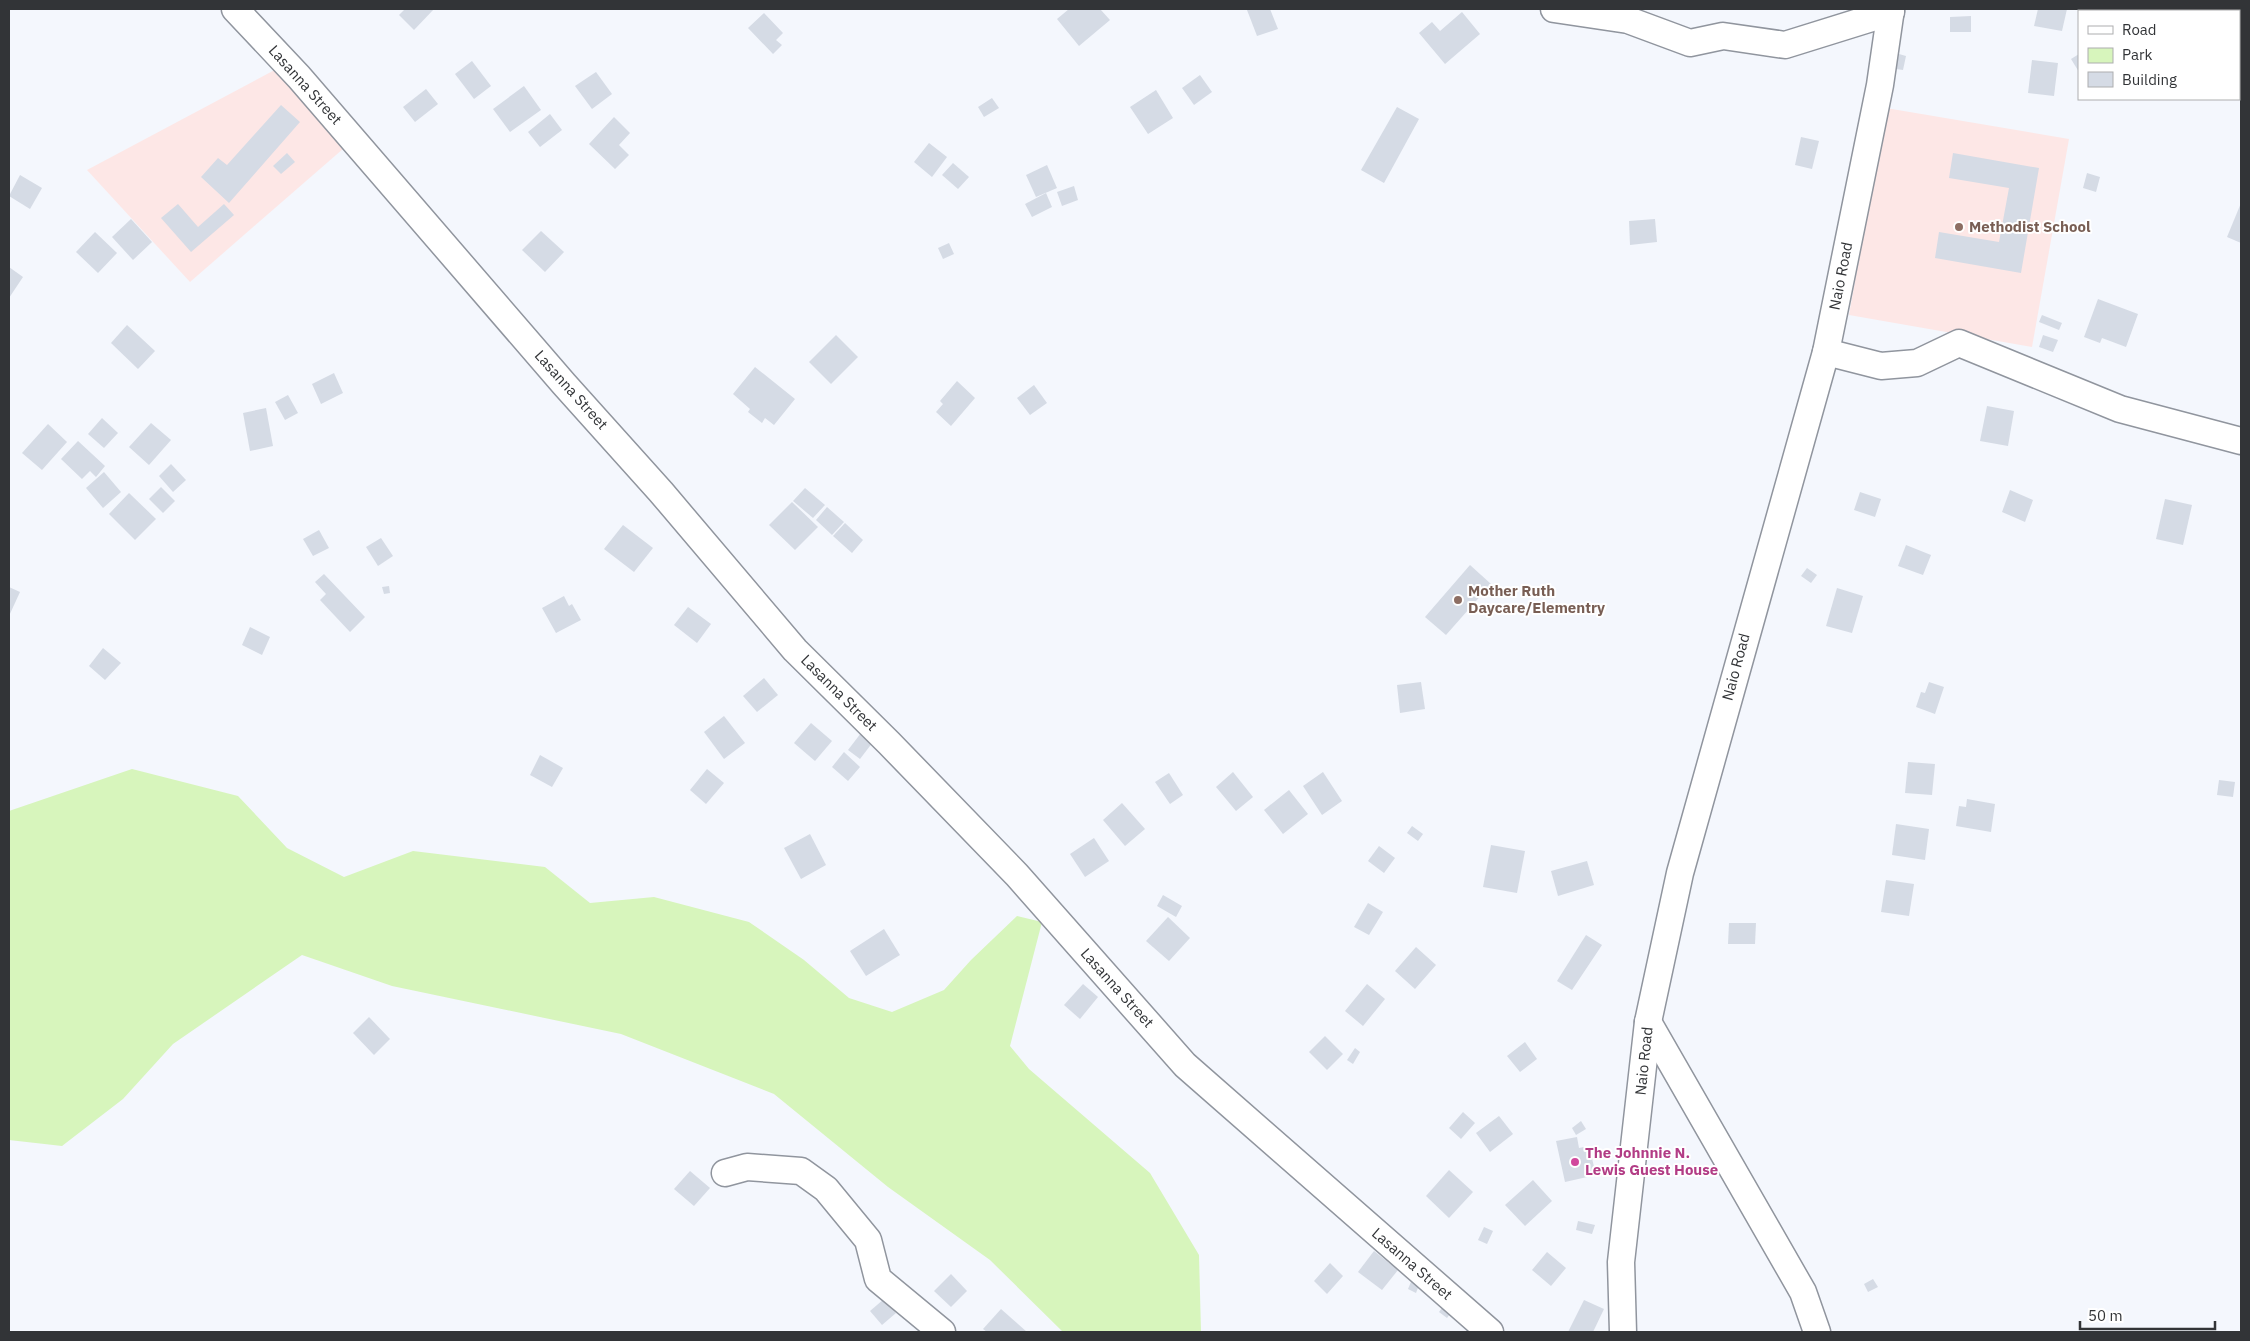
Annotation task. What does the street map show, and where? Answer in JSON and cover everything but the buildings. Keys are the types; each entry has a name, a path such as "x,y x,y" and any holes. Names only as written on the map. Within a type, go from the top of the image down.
{"street":[{"name":"Lasanna Street","path":"235,9 299,77 564,384 668,499 796,650 889,742 1016,875 1185,1065 1490,1332"},
{"path":"1554,9 1628,20 1690,43 1723,36 1785,45 1891,10"},
{"name":"Naio Road","path":"1623,1332 1621,1262 1648,1022 1680,873 1826,352 1880,85 1891,10"},
{"path":"1826,352 1881,366 1917,363 1959,343 2120,409 2241,442"},
{"path":"1648,1022 1803,1292 1817,1332"},
{"path":"725,1173 747,1167 801,1171 826,1189 868,1240 878,1279 942,1332"}],"shaded area":[{"path":"284,65 351,142 190,282 87,170"},
{"name":"Methodist School","path":"1886,108 2069,139 2032,347 1849,315"}],"green space":[{"path":"132,769 238,796 287,848 344,877 413,851 545,867 590,903 654,897 749,922 804,960 849,998 892,1012 944,990 971,960 1017,916 1042,922 1010,1046 1029,1069 1150,1173 1199,1255 1201,1332 1063,1332 990,1260 888,1187 774,1094 621,1034 392,986 302,955 173,1044 123,1099 62,1146 9,1140 9,811"}],"place":[{"name":"Methodist School","path":"1959,227"},
{"name":"Mother Ruth Daycare/Elementry","path":"1458,600"},
{"name":"The Johnnie N. Lewis Guest House","path":"1575,1162"}]}
